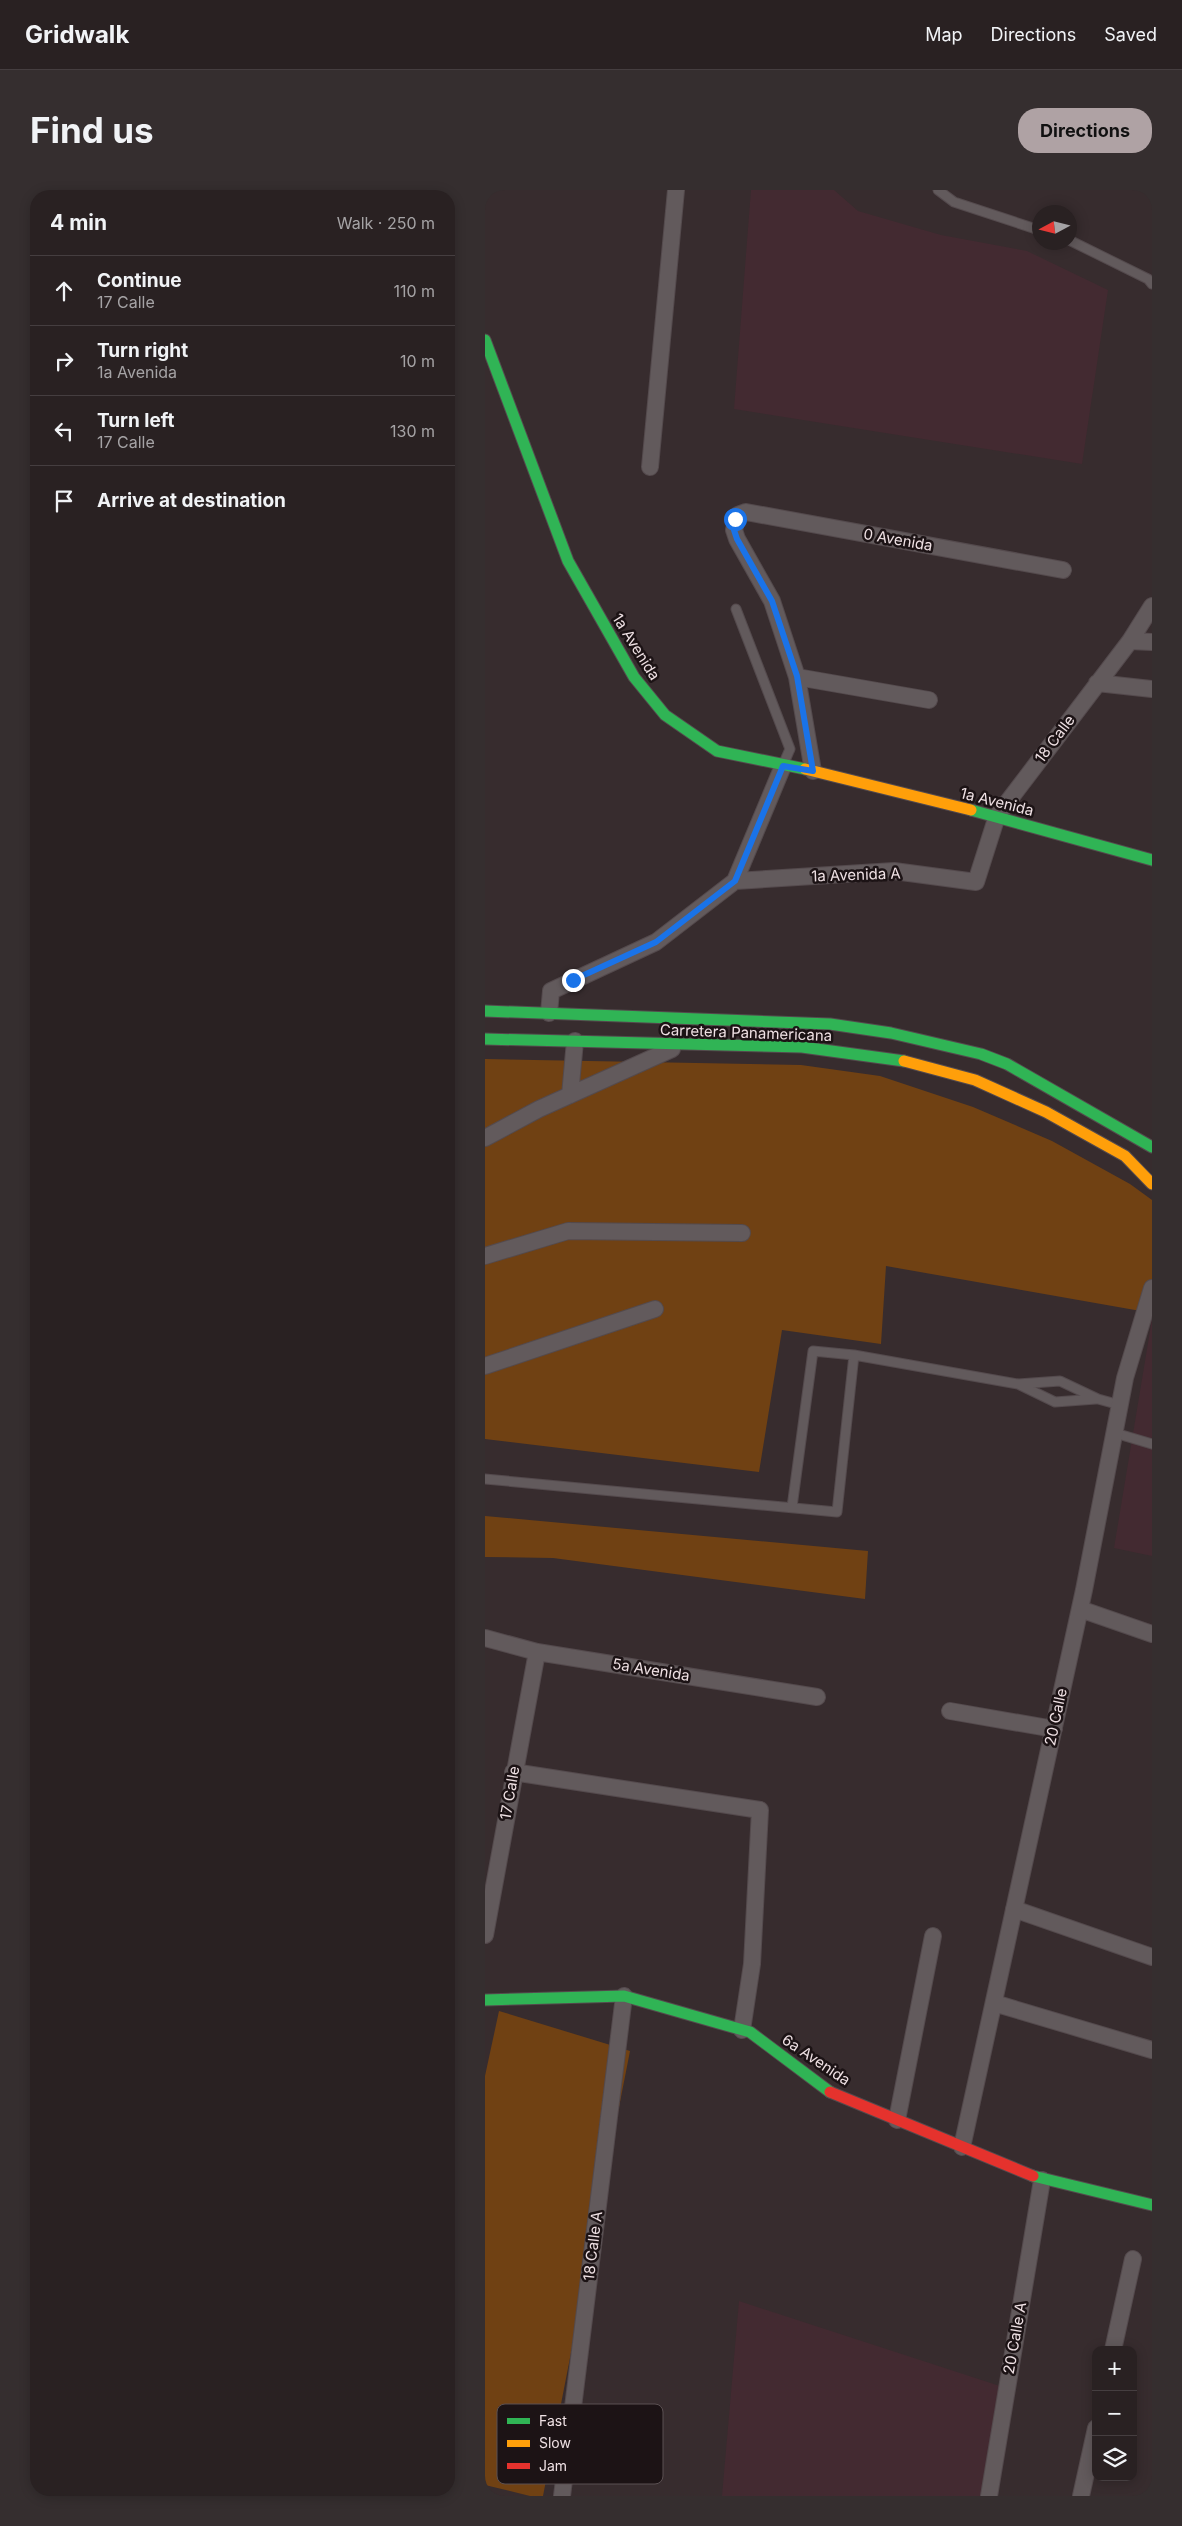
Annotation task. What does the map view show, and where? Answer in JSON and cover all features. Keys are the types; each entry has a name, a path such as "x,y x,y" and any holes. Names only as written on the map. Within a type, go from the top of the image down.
{"main road":[{"name":"1a Avenida","path":"485,340 568,561 634,677 665,715 717,751 813,771 997,816 1152,860"},
{"name":"Carretera Panamericana","path":"485,1011 830,1024 891,1033 981,1054 1007,1064 1152,1147"},
{"name":"Carretera Panamericana","path":"485,1039 802,1047 902,1061 975,1080 1046,1112 1125,1156 1152,1181"},
{"path":"1007,1064 1058,1080"},
{"name":"6a Avenida","path":"486,2003 624,1996 750,2032 831,2092 1041,2180 1152,2204"}],"street":[{"path":"651,467 676,190"},
{"name":"0 Avenida","path":"797,676 772,601 737,539 734,530 735,519 738,514 746,512 1063,570"},
{"name":"18 Calle","path":"976,882 997,816 1130,641 1152,606"},
{"path":"1130,641 1152,642"},
{"path":"813,771 797,676 929,700"},
{"path":"1097,683 1152,689"},
{"path":"549,1013 551,992 656,942 735,881 783,766"},
{"name":"1a Avenida A","path":"735,881 894,871 976,882"},
{"path":"570,1095 575,1041"},
{"path":"485,1138 539,1109 680,1045"},
{"path":"485,1256 568,1231 742,1233"},
{"name":"20 Calle","path":"962,2147 1080,1608 1125,1378 1152,1288"},
{"path":"485,1366 655,1309"},
{"path":"1080,1608 1152,1634"},
{"name":"5a Avenida","path":"485,1638 537,1652 817,1697"},
{"name":"17 Calle","path":"485,1935 491,1872 537,1652"},
{"path":"950,1711 1054,1729"},
{"path":"513,1772 760,1810 752,1964 742,2030"},
{"path":"1014,1908 1152,1958"},
{"path":"897,2120 933,1936"},
{"name":"18 Calle A","path":"573,2404 624,1996"},
{"path":"994,2003 1152,2050"},
{"name":"20 Calle A","path":"989,2496 1041,2180"},
{"path":"1114,2346 1133,2259"},
{"path":"1081,2496 1094,2436"}],"lane":[{"path":"938,190 954,202 1032,228"},
{"path":"1077,244 1148,279 1152,284"},
{"path":"736,609 790,748 783,766"},
{"path":"792,1508 813,1351 854,1355 1018,1384 1060,1381 1098,1399 1120,1405"},
{"path":"485,1479 837,1512 854,1355"},
{"path":"1018,1384 1055,1402 1098,1399"},
{"path":"1115,1433 1152,1444"}],"shaded area":[{"path":"751,190 834,190 858,211 941,235 1027,251 1108,290 1082,464 734,409"},
{"path":"485,1059 801,1065 880,1076 973,1107 1052,1141 1130,1184 1152,1200 1152,1313 886,1266 881,1344 782,1330 759,1472 485,1439"},
{"path":"1152,1319 1152,1556 1114,1548"},
{"path":"485,1516 868,1551 865,1599 553,1558 485,1557"},
{"path":"499,2011 630,2051 561,2404 497,2404 497,2484 545,2484 543,2496 530,2496 485,2485 485,2076"},
{"path":"739,2301 1003,2387 986,2496 722,2496"}],"traffic: fast":[{"path":"485,340 568,561 634,677 665,715 717,751 805,769"},
{"path":"971,810 1152,860"},
{"path":"485,1011 830,1024 891,1033 981,1054 1007,1064 1152,1147"},
{"path":"485,1039 802,1047 904,1061"},
{"path":"485,2000 624,1996 750,2032 830,2092"},
{"path":"1033,2176 1152,2205"}],"traffic: slow":[{"path":"805,769 971,810"},
{"path":"904,1061 975,1080 1046,1112 1125,1156 1152,1184"}],"traffic: jam":[{"path":"830,2092 1033,2176"}],"route":[{"path":"573,980 656,942 735,881 783,766 813,771 797,676 772,601 737,539 734,530 735,519"}]}
